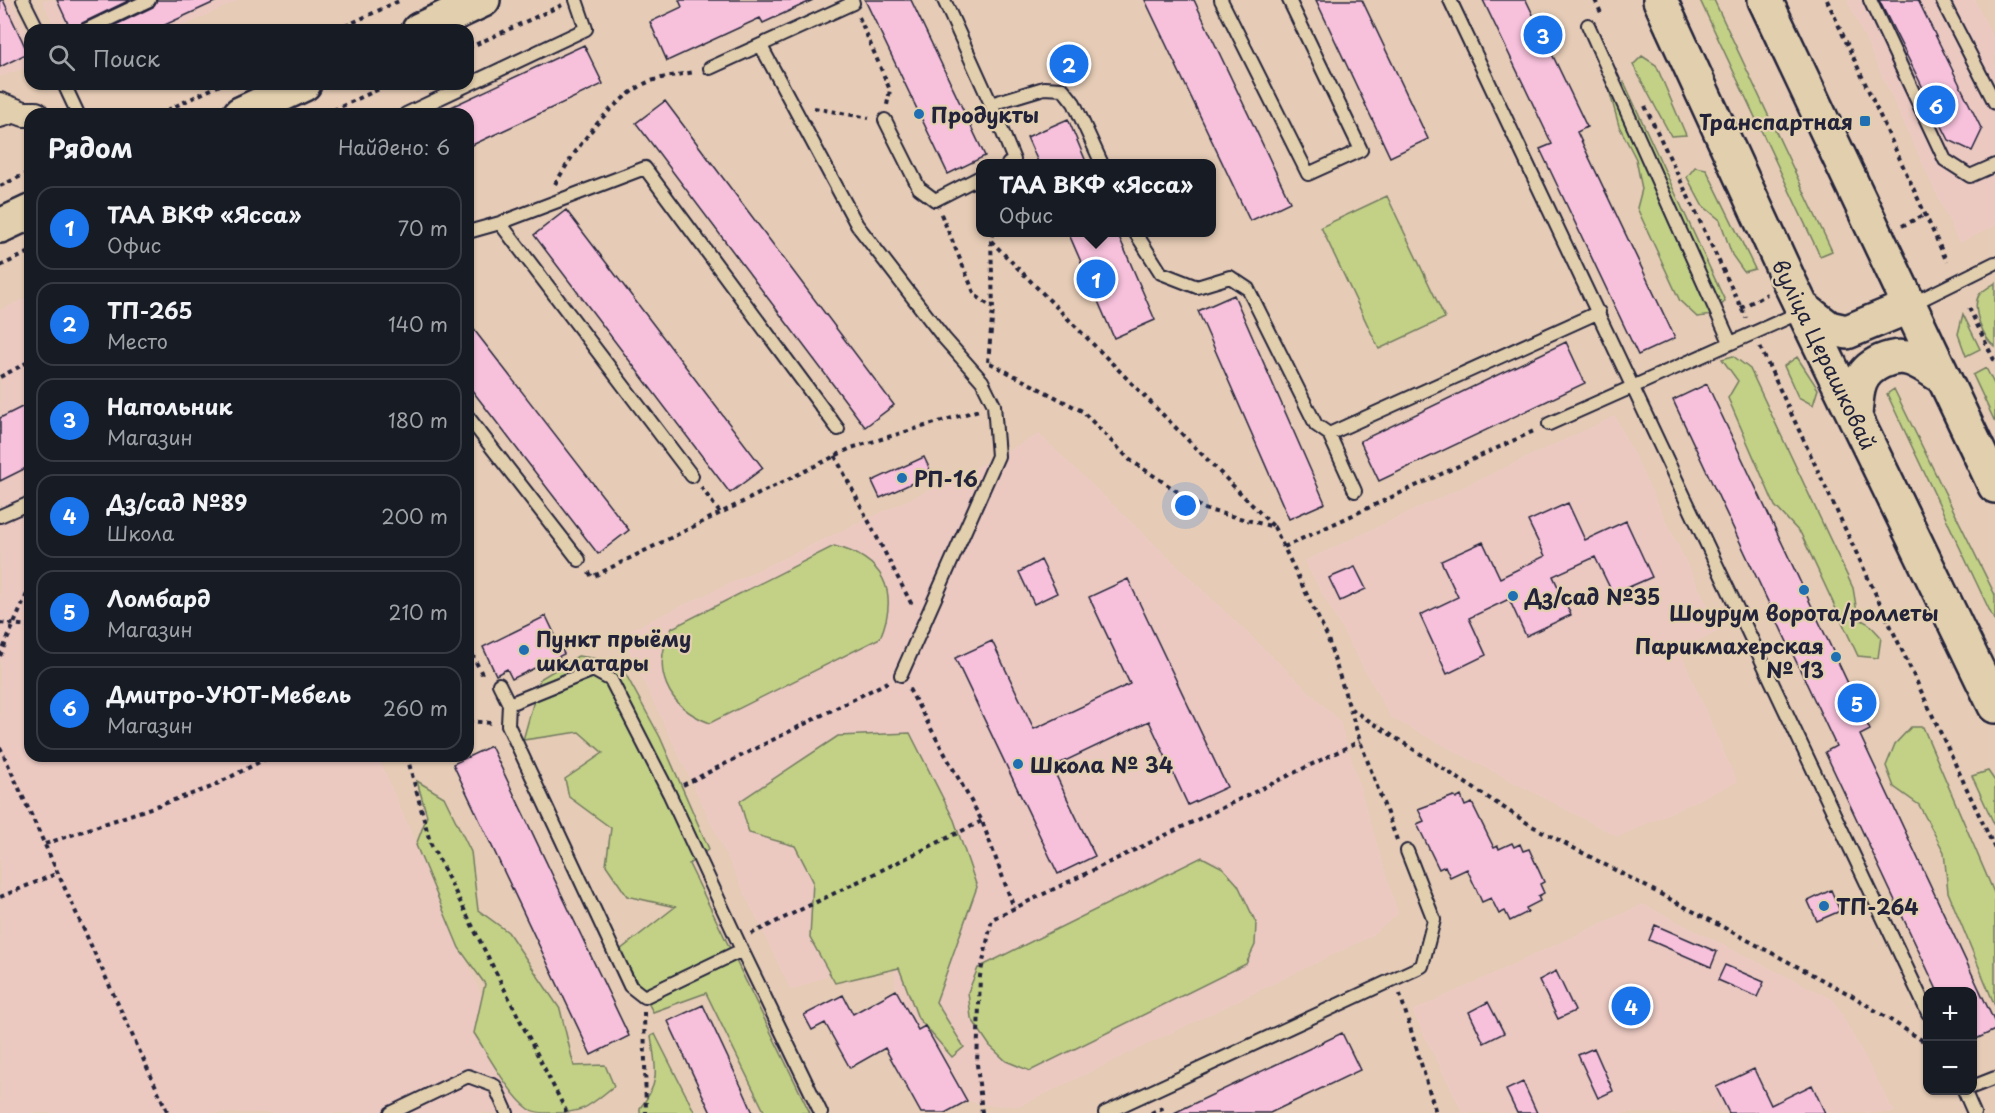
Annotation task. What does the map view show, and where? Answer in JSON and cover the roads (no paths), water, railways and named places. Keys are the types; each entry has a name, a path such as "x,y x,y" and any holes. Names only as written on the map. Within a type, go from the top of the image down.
{"main road":[{"path":"432,24 483,0"},
{"name":"вуліца Церашковай","path":"1660,0 1803,310 1995,706"},
{"path":"1765,0 1993,478"},
{"path":"253,108 291,90"},
{"path":"0,226 24,215"},
{"path":"1803,310 1829,328 1847,332 1910,306"},
{"path":"1837,380 1839,368 1849,351 1910,306"},
{"path":"1855,416 1859,383 1865,374 1885,360 1897,357 1914,360 1944,378"}],"street":[{"path":"0,105 24,112"}],"lane":[{"path":"23,0 35,24"},
{"path":"99,24 149,0"},
{"path":"474,82 586,29 576,0"},
{"path":"944,0 1014,159"},
{"path":"1221,0 1308,174 1361,150 1289,0"},
{"path":"1450,0 1923,1002"},
{"path":"1870,0 1945,160 1970,176 1995,165"},
{"path":"1942,0 1995,103"},
{"path":"710,68 762,46 852,1"},
{"path":"1588,25 1730,342"},
{"path":"762,46 857,225 944,338 982,381 994,405 998,456 901,675"},
{"path":"991,104 1044,88 1063,89 1074,103 1100,159"},
{"path":"67,90 75,108"},
{"path":"419,108 457,90"},
{"path":"0,122 24,116"},
{"path":"885,120 919,188 935,200 976,180"},
{"path":"474,230 500,223 645,168 838,429"},
{"path":"500,223 692,476"},
{"path":"1138,237 1161,273 1197,287 1230,277 1248,289 1316,425 1329,434 1355,491"},
{"path":"1910,306 1995,263"},
{"path":"1549,424 1803,310"},
{"path":"1329,434 1599,312"},
{"path":"474,425 579,560"},
{"path":"0,516 24,505"},
{"path":"508,704 593,670 611,680 669,793 739,945 821,1113"},
{"path":"499,684 508,704 508,725 630,986 644,996 739,945"},
{"path":"1105,1113 1422,966 1434,920 1403,849"},
{"path":"391,1113 468,1076 495,1086 507,1113"},
{"path":"1977,1085 1995,1078"},
{"path":"1966,1095 1974,1113"}],"place":[{"name":"Напольник","path":"1543,35"},
{"name":"ТП-265","path":"1069,64"},
{"name":"Дмитро-УЮТ-Мебель","path":"1936,105"},
{"name":"Продукты","path":"919,114"},
{"name":"Транспартная","path":"1865,121"},
{"name":"ТАА ВКФ «Ясса»","path":"1096,279"},
{"name":"РП-16","path":"902,478"},
{"name":"Шоурум ворота/роллеты","path":"1804,590"},
{"name":"Дз/сад №35","path":"1513,596"},
{"name":"Пункт прыёму шклатары","path":"524,650"},
{"name":"Парикмахерская № 13","path":"1836,657"},
{"name":"Ломбард","path":"1857,703"},
{"name":"Школа № 34","path":"1018,764"},
{"name":"ТП-264","path":"1824,906"},
{"name":"Дз/сад №89","path":"1631,1006"}]}
